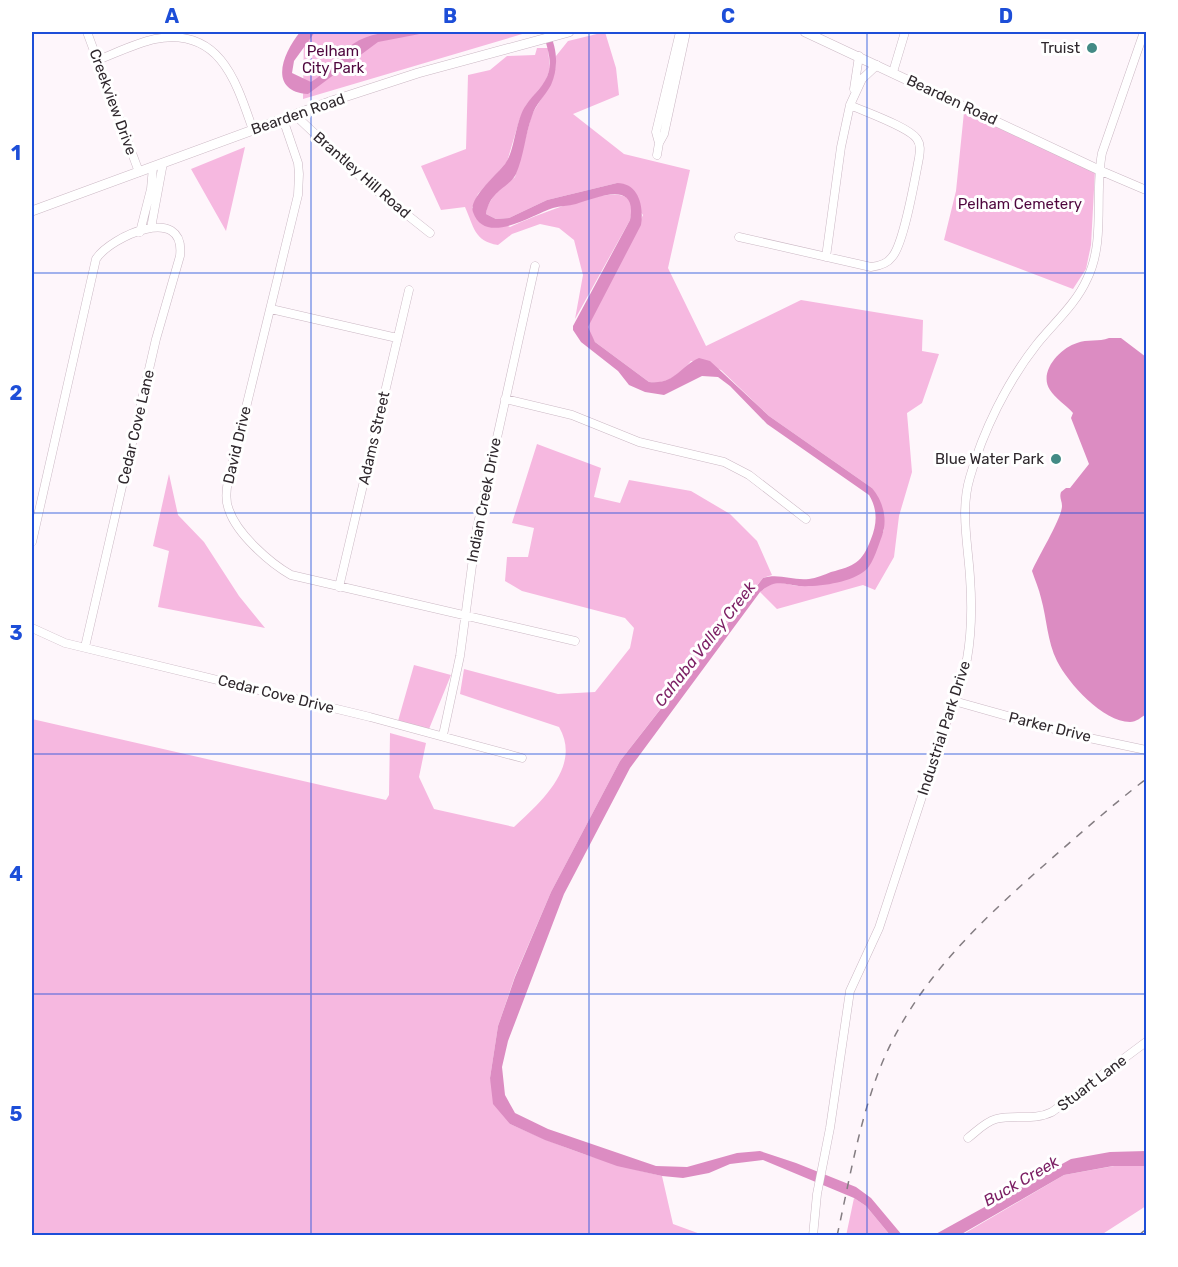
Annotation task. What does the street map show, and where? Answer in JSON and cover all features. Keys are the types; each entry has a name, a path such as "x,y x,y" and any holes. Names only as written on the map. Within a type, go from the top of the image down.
{"street":[{"name":"Creekview Drive","path":"87,32 140,172"},
{"name":"Bearden Road","path":"32,211 283,119 418,73 566,32"},
{"path":"659,143 656,132 680,32"},
{"path":"657,155 659,143 664,134 687,32"},
{"name":"Bearden Road","path":"805,32 1099,170"},
{"path":"893,72 905,32"},
{"name":"Industrial Park Drive","path":"813,1236 817,1194 830,1128 850,991 879,928 967,658 972,624 965,521 970,475 989,426 1019,370 1070,305 1089,276 1097,240 1099,170 1108,136 1144,32"},
{"path":"98,60 153,40 179,38 201,43 219,57 227,68 253,130"},
{"path":"826,256 843,133 853,96 859,56"},
{"path":"853,96 862,80 877,65"},
{"path":"739,237 872,267 889,266 900,241 920,146 916,137 906,130 850,105"},
{"name":"Brantley Hill Road","path":"295,115 367,183 430,233"},
{"name":"David Drive","path":"283,119 298,163 299,186 228,482 226,499 228,509 237,526 276,566 291,575 574,641"},
{"path":"32,542 96,259 101,251 112,243 151,228 163,163"},
{"path":"140,232 151,189 153,167"},
{"path":"1099,170 1146,190"},
{"name":"Cedar Cove Lane","path":"86,647 156,339 180,256 179,242 175,234 163,227 151,228"},
{"name":"Indian Creek Drive","path":"443,735 460,656 477,528 535,266"},
{"name":"Adams Street","path":"339,587 409,290"},
{"path":"271,309 397,338"},
{"path":"505,399 564,412 639,442 731,464 806,519"},
{"name":"Cedar Cove Drive","path":"32,628 56,639 86,647 443,735 522,758"},
{"name":"Parker Drive","path":"954,701 1077,736 1146,750"},
{"name":"Stuart Lane","path":"968,1138 995,1119 1037,1117 1052,1112 1146,1042"}],"green space":[{"name":"Pelham City Park","path":"304,32 529,32 303,99"},
{"path":"605,32 616,68 619,95 573,114 624,154 690,170 668,268 706,346 801,300 923,320 922,351 939,354 922,403 907,413 912,472 899,516 894,557 875,590 863,585 777,609 760,592 770,584 777,582 797,586 866,570 884,530 872,488 769,416 721,370 691,361 673,378 662,382 649,382 595,342 587,328 643,215 617,183 547,200 509,218 496,219 486,214 487,207 496,192 515,177 532,114 551,83 556,66 556,56 568,41"},
{"path":"537,48 548,48 550,69 545,82 526,105 507,162 478,194 472,208 510,227 572,203 592,198 609,195 622,196 630,201 632,208 630,220 575,319 583,275 574,240 559,228 540,224 512,234 498,245 490,243 476,232 465,207 441,210 421,166 466,149 468,75 490,70 507,56 535,55"},
{"name":"Pelham Cemetery","path":"964,112 1095,171 1091,245 1086,269 1073,289 944,240 956,191"},
{"path":"245,147 226,231 191,169"},
{"path":"537,444 601,468 594,497 620,503 629,480 691,491 730,514 757,541 772,575 763,578 753,590 620,761 551,892 515,976 498,1026 490,1078 510,1124 584,1154 662,1176 673,1224 703,1235 32,1236 32,719 386,800 389,795 390,733 426,743 419,777 434,809 514,827 536,806 555,782 562,769 565,741 559,727 460,694 464,669 558,694 595,692 630,648 634,628 625,618 522,591 505,581 507,557 528,557 534,528 512,523"},
{"path":"169,474 178,515 204,542 239,596 265,628 158,607 169,551 153,546"},
{"path":"414,665 451,675 429,729 398,721"},
{"path":"1114,1166 1146,1166 1146,1206 1101,1235 960,1236 1064,1175"},
{"path":"854,1198 866,1206 890,1235 846,1236"}],"shaded area":[{"path":"300,32 315,32 294,61 292,73 311,82 347,48 362,39 390,32 430,32 378,42 308,94 295,91 287,86 283,79 284,60"},
{"path":"543,32 549,32 554,44 556,65 554,78 533,112 516,174 495,194 486,214 496,219 509,218 547,200 617,183 630,187 641,204 641,225 588,327 595,342 649,382 665,381 699,358 710,361 769,416 872,488 882,504 885,523 874,558 869,567 860,574 825,585 774,584 760,592 630,768 564,894 508,1041 502,1067 505,1095 515,1113 548,1129 656,1166 687,1167 737,1153 760,1151 796,1163 856,1187 871,1198 902,1235 890,1235 866,1206 854,1198 763,1160 730,1164 709,1173 683,1178 662,1176 617,1166 545,1140 510,1124 493,1104 490,1078 498,1026 515,977 551,892 620,761 763,578 775,576 809,579 851,565 864,553 871,539 875,522 874,506 869,495 767,424 730,386 718,377 702,376 664,395 645,392 629,385 618,371 581,342 573,326 630,220 631,207 628,199 614,194 604,196 553,208 498,228 488,227 479,222 473,212 475,200 505,164 511,152 522,112 542,85 549,71 549,57"},
{"name":"Blue Water Park","path":"1109,338 1121,338 1146,357 1146,714 1130,722 1109,716 1098,708 1078,690 1062,670 1051,646 1040,595 1032,571 1061,512 1061,492 1070,488 1089,464 1071,418 1073,413 1052,393 1047,383 1049,369 1058,355 1070,346"},
{"path":"1146,1151 1146,1166 1113,1166 1064,1175 960,1235 934,1235 1071,1159 1110,1152"}],"railway":[{"path":"837,1236 859,1135 877,1076 890,1045 925,987 946,961 992,913 1080,833 1146,779"},
{"path":"1138,1236 1146,1229"}],"place":[{"name":"Truist","path":"1092,48"},
{"name":"Blue Water Park","path":"1056,459"}],"water label":[{"name":"Cahaba Valley Creek","path":"705,644"},
{"name":"Buck Creek","path":"1021,1181"}]}
